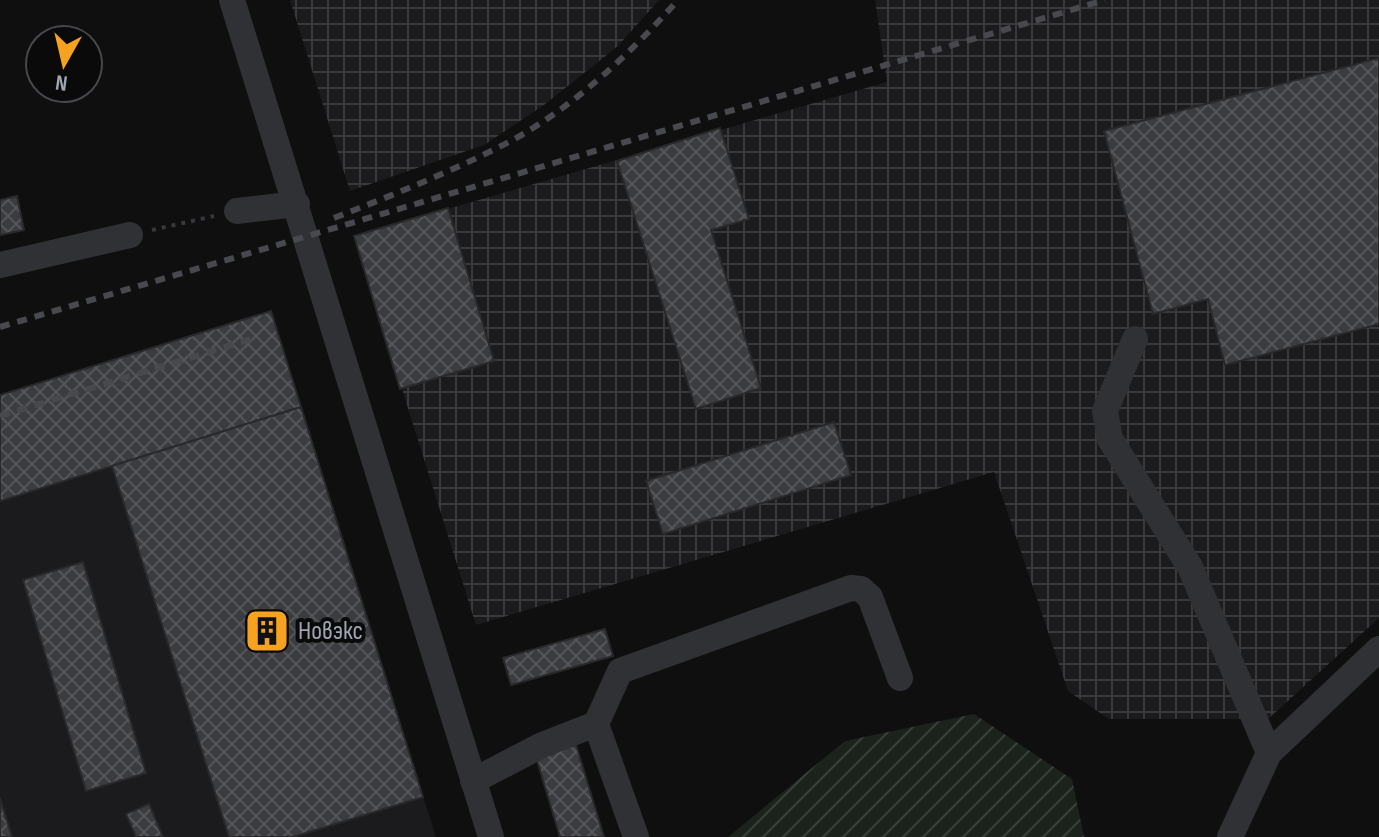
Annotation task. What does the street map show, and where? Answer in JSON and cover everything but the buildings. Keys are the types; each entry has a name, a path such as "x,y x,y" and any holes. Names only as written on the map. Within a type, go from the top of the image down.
{"street":[{"path":"232,0 491,837"},
{"path":"237,211 297,204"},
{"path":"0,265 130,235"},
{"path":"1135,339 1105,411 1110,439 1190,567 1269,753"},
{"path":"636,837 596,724 620,671 851,588 861,589 870,597 900,678"},
{"path":"1230,837 1269,753 1379,649"},
{"path":"473,781 542,745 596,724"}],"path":[{"path":"130,235 237,211"}],"shaded area":[{"path":"290,0 659,0 618,46 544,105 484,145 350,191"},
{"path":"875,0 1379,0 1379,618 1268,719 1109,719 1068,691 994,472 476,625 354,236 887,82"},
{"path":"271,311 436,837 0,837 0,395"},
{"path":"974,714 1072,779 1084,837 728,837 845,741"}],"railway":[{"path":"334,218 445,173 533,128 600,78 678,0"},
{"path":"0,327 1105,0"},
{"path":"0,416 258,337"}],"place":[{"name":"Новэкс","path":"267,631"}]}
